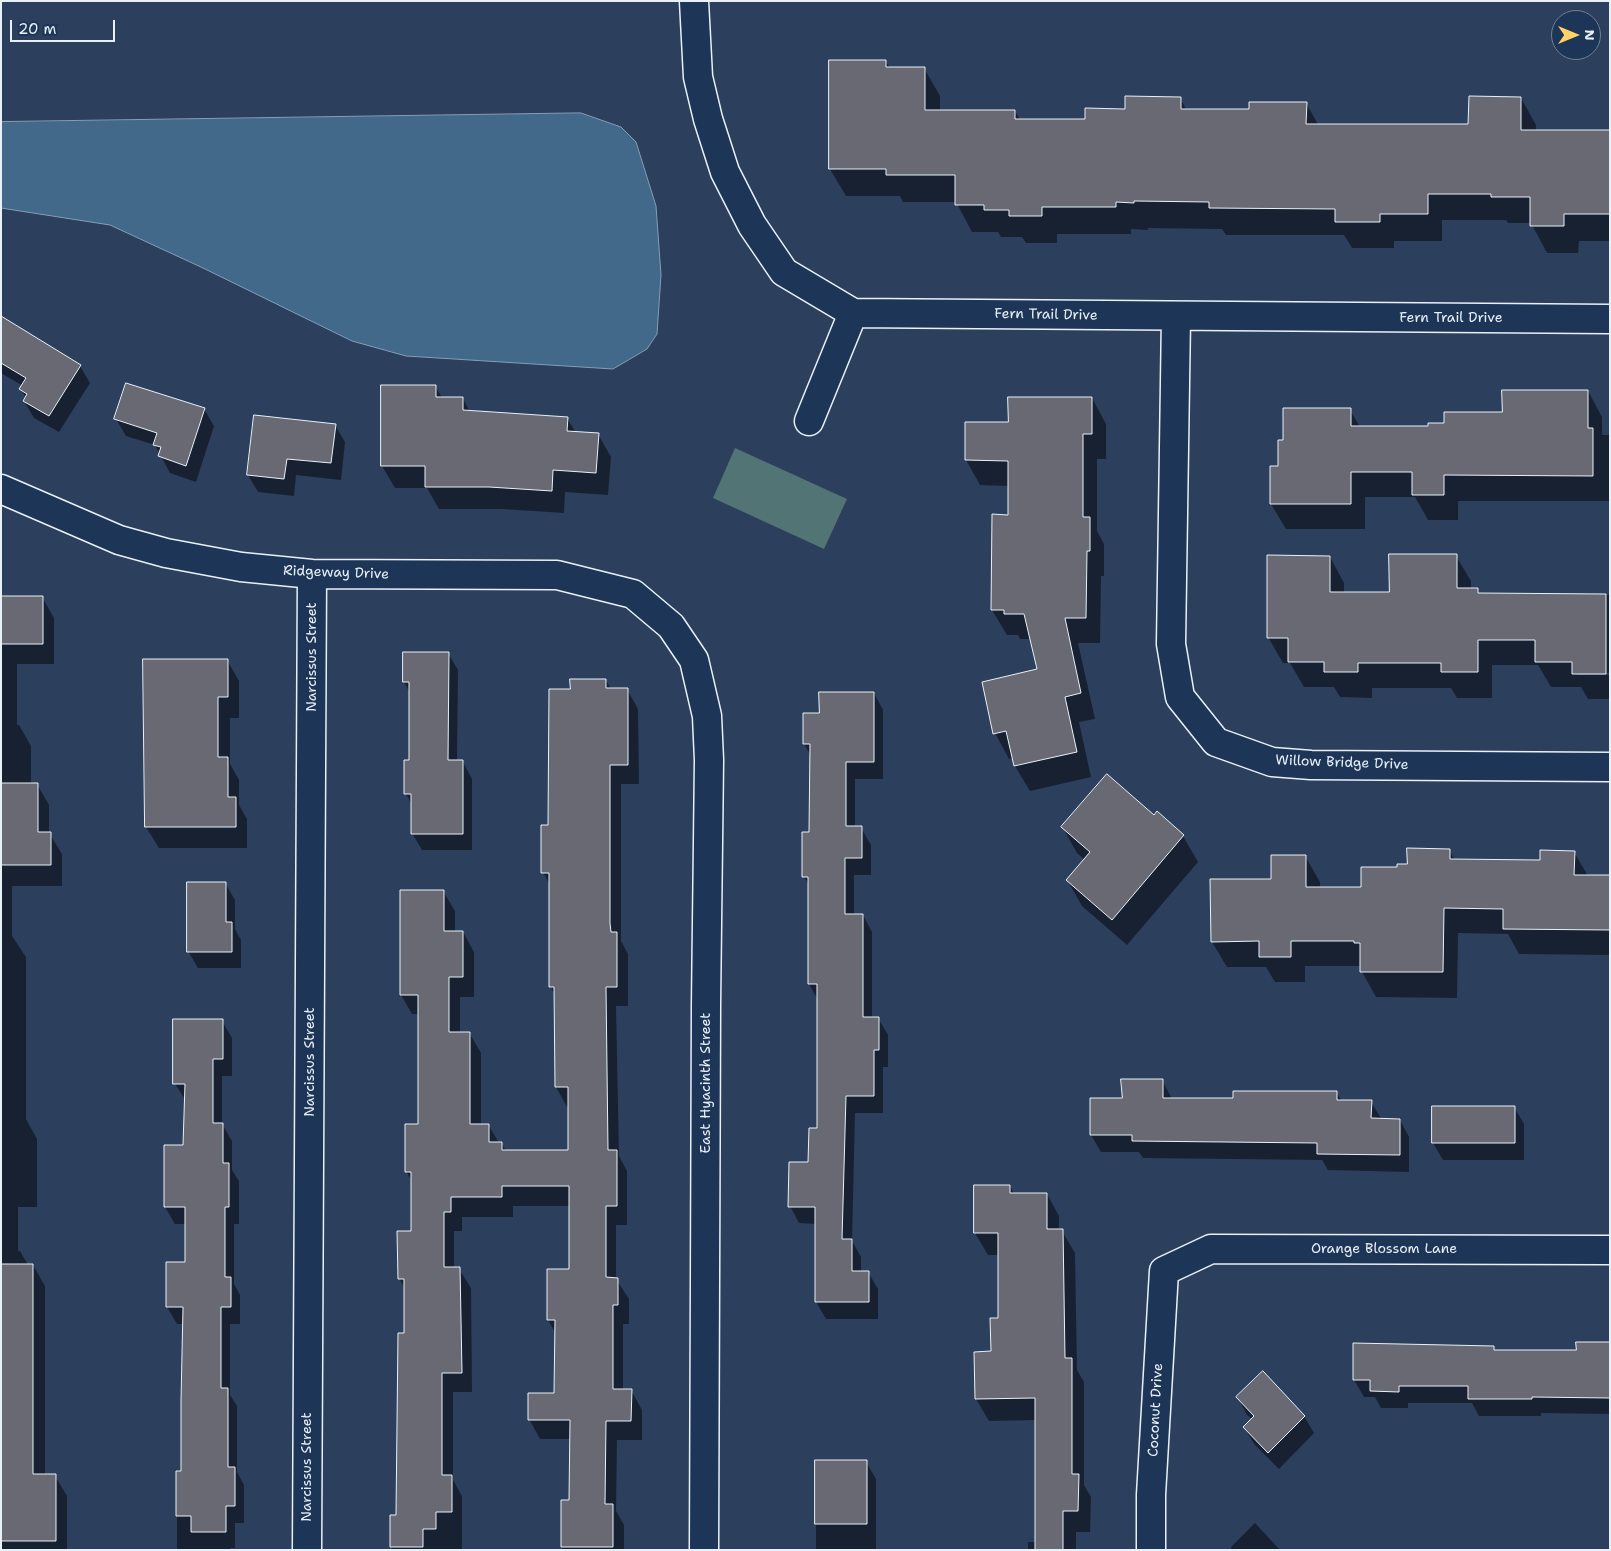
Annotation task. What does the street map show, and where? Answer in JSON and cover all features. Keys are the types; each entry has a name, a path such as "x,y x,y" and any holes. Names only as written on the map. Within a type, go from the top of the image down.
{"street":[{"path":"694,1 698,76 708,119 725,172 752,225 784,272 853,313 809,421"},
{"name":"Fern Trail Drive","path":"853,313 1610,319"},
{"name":"Willow Bridge Drive","path":"1176,317 1171,644 1180,698 1216,742 1272,762 1321,765 1610,767"},
{"name":"Ridgeway Drive","path":"1,489 119,540 166,553 241,568 312,574 557,575 634,594 670,626"},
{"name":"Narcissus Street","path":"307,1550 312,574"},
{"name":"East Hyacinth Street","path":"670,626 694,660 707,716 709,760 704,1550"},
{"name":"Orange Blossom Lane","path":"1164,1271 1211,1249 1610,1250"},
{"name":"Coconut Drive","path":"1151,1550 1151,1495 1164,1271"}],"green space":[{"path":"735,448 847,499 824,549 713,498"}],"water":[{"path":"581,113 621,127 636,142 656,206 661,275 657,334 647,349 613,369 406,356 352,341 110,225 1,208 1,122"}],"building":[{"path":"829,60 886,60 886,67 925,67 925,110 1015,110 1015,119 1085,119 1085,108 1125,109 1125,96 1181,97 1181,109 1249,109 1249,102 1307,102 1306,124 1468,124 1469,96 1521,97 1521,130 1610,130 1610,214 1564,214 1564,226 1530,226 1530,197 1491,197 1491,194 1428,194 1428,214 1380,214 1380,222 1335,222 1335,209 1209,208 1209,202 1134,201 1134,203 1116,202 1116,207 1042,207 1042,216 1009,216 1009,210 984,210 984,205 955,205 955,175 886,175 886,169 829,169"},
{"path":"1,316 81,365 49,416 23,401 27,394 19,389 26,378 1,363"},
{"path":"126,383 205,408 186,466 158,456 161,447 153,445 157,433 114,419"},
{"path":"381,385 436,385 436,397 463,397 463,410 568,417 567,431 599,433 596,473 553,470 552,491 489,487 425,487 425,466 381,466"},
{"path":"1502,390 1588,390 1588,428 1593,428 1593,476 1444,475 1444,495 1412,495 1412,472 1351,472 1351,504 1270,504 1270,466 1278,466 1278,440 1283,440 1283,408 1351,408 1351,426 1428,426 1428,423 1444,423 1444,412 1502,412"},
{"path":"1008,397 1092,397 1092,434 1083,434 1083,517 1090,517 1090,551 1087,551 1086,618 1065,618 1081,693 1065,697 1077,752 1014,766 1006,731 993,734 982,682 1037,669 1024,614 1004,614 1004,610 991,610 992,514 1008,515 1008,461 965,460 965,422 1008,422"},
{"path":"254,415 336,424 331,463 287,459 284,479 247,475"},
{"path":"1389,554 1457,554 1457,588 1478,588 1478,593 1606,594 1606,674 1572,674 1572,662 1535,662 1535,640 1478,640 1478,672 1441,672 1441,663 1358,663 1358,672 1324,672 1324,662 1288,662 1288,638 1267,638 1267,555 1330,556 1330,592 1389,592"},
{"path":"1,596 43,596 43,644 1,644"},
{"path":"403,652 449,652 448,760 463,760 463,834 411,834 411,794 404,794 404,760 409,760 409,682 403,682"},
{"path":"143,659 228,659 228,697 218,697 218,757 228,757 228,797 236,797 236,827 145,827"},
{"path":"570,679 606,679 606,688 628,688 628,765 610,765 610,923 611,932 617,932 617,987 606,987 608,1150 617,1150 617,1206 606,1206 606,1277 618,1278 618,1305 613,1305 613,1389 632,1389 631,1421 606,1421 605,1504 613,1504 613,1547 561,1547 561,1500 569,1500 570,1420 528,1420 528,1393 554,1393 555,1320 547,1320 547,1269 569,1269 569,1186 502,1186 502,1197 451,1197 451,1212 444,1212 444,1267 460,1267 462,1373 442,1373 442,1475 452,1475 452,1512 436,1512 436,1529 423,1529 423,1547 390,1547 390,1515 396,1515 398,1333 404,1333 404,1279 398,1279 397,1231 411,1231 411,1172 405,1172 405,1124 418,1124 418,995 400,995 400,890 444,890 444,931 463,931 463,977 449,977 449,1032 470,1032 470,1124 489,1124 489,1142 502,1142 502,1150 568,1150 568,1087 555,1087 554,987 549,987 549,873 541,873 541,825 548,825 549,689 570,689"},
{"path":"819,692 874,692 874,762 846,762 846,826 862,826 862,858 845,858 845,914 863,914 863,1017 879,1017 879,1050 874,1050 874,1096 846,1096 842,1239 852,1239 852,1271 869,1271 869,1302 815,1302 815,1207 788,1207 789,1162 808,1162 809,1128 817,1128 817,984 808,984 808,877 802,877 802,832 809,832 810,744 803,744 803,713 819,713"},
{"path":"1107,774 1154,815 1157,811 1184,835 1112,920 1066,880 1090,852 1061,827"},
{"path":"1,783 38,783 38,832 51,832 51,865 1,865"},
{"path":"1407,848 1450,849 1450,859 1540,860 1540,850 1575,851 1574,875 1610,875 1610,930 1503,929 1503,909 1444,908 1443,972 1360,972 1360,943 1354,943 1354,941 1291,941 1291,957 1259,957 1259,941 1211,942 1210,879 1271,879 1271,855 1306,855 1306,887 1361,887 1361,867 1397,867 1397,864 1407,864"},
{"path":"187,882 226,882 226,922 232,922 232,952 187,952"},
{"path":"173,1019 223,1019 223,1059 213,1059 213,1123 223,1123 223,1163 229,1163 229,1207 225,1207 225,1277 231,1277 231,1307 221,1307 221,1388 228,1388 228,1467 235,1467 235,1506 226,1506 226,1532 191,1532 191,1516 176,1516 176,1471 181,1471 183,1307 166,1307 166,1262 185,1262 185,1207 164,1207 164,1145 183,1145 185,1084 173,1084"},
{"path":"1121,1079 1163,1079 1163,1098 1233,1098 1233,1091 1337,1091 1337,1100 1372,1100 1371,1118 1400,1119 1400,1155 1317,1154 1317,1143 1132,1141 1132,1135 1090,1135 1090,1098 1122,1098"},
{"path":"1432,1106 1515,1106 1515,1143 1432,1143"},
{"path":"974,1185 1010,1185 1010,1193 1047,1193 1047,1229 1063,1229 1065,1358 1072,1358 1072,1474 1079,1474 1078,1511 1063,1511 1063,1550 1035,1550 1035,1398 975,1399 974,1352 991,1351 990,1318 998,1318 998,1233 974,1233"},
{"path":"1,1264 33,1264 33,1474 56,1474 56,1541 1,1541"},
{"path":"1576,1342 1610,1342 1610,1398 1532,1397 1532,1399 1468,1399 1468,1386 1399,1386 1399,1392 1370,1391 1370,1380 1353,1380 1353,1343 1494,1346 1494,1350 1576,1350"},
{"path":"1263,1371 1305,1416 1268,1453 1243,1427 1254,1416 1236,1397"},
{"path":"815,1460 867,1460 867,1524 815,1524"}]}
